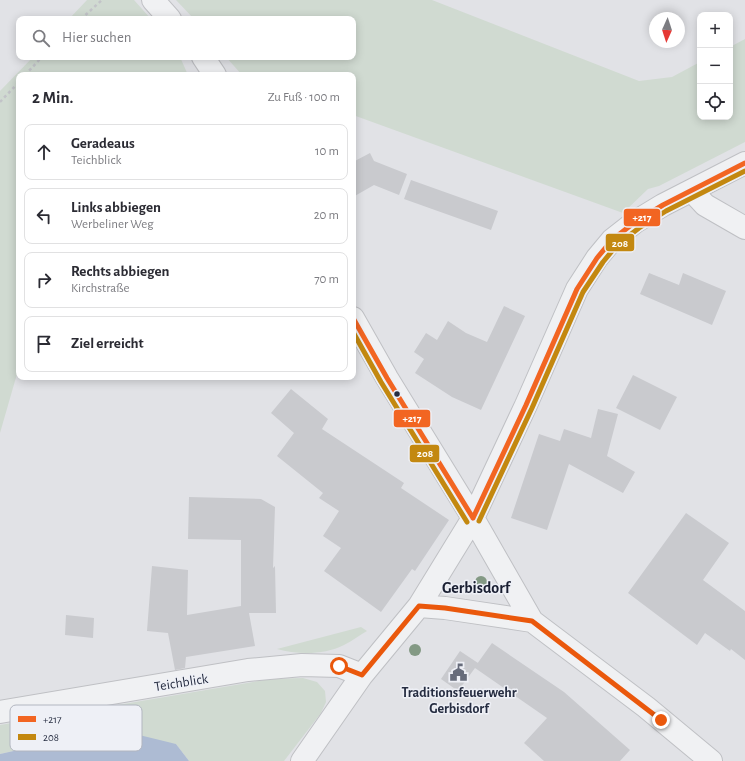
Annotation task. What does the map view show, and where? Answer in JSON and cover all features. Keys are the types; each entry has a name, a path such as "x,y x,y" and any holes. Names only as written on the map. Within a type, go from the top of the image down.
{"street":[{"path":"153,0 167,16"},
{"path":"205,60 213,72"},
{"path":"302,761 362,675 419,606 473,518 577,289 597,258 612,240 635,222 663,205 745,163"},
{"path":"692,191 705,205 745,228"},
{"path":"356,323 387,378 473,518 532,621 646,707 711,761"},
{"path":"419,606 445,608 532,621"},
{"name":"Teichblick","path":"41,705 248,670 302,665 339,666 362,675"},
{"name":"Teichblick","path":"0,712 10,710"}],"path":[{"path":"84,16 102,0"},
{"path":"28,72 39,60"},
{"path":"0,102 16,85"}],"shaded area":[{"path":"87,0 134,0 148,16 72,16"},
{"path":"176,0 432,0 639,81 672,77 697,64 697,120 733,120 733,45 745,39 745,142 659,186 648,189 623,213 356,116 356,72 239,72 229,60 356,60 356,16 191,16"},
{"path":"30,60 181,60 187,72 18,72"},
{"path":"16,75 16,377 0,433 0,91"},
{"path":"361,627 367,631 344,645 328,651 302,653 277,649"},
{"path":"303,678 317,682 325,691 326,702 321,713 284,761 189,761 176,744 142,741 142,705 117,705 270,679"},
{"path":"10,723 10,751 14,751 0,754 0,725"}],"water":[{"path":"142,736 176,744 189,761 0,761 0,754 14,751 142,751"}],"building":[{"path":"370,153 374,161 407,174 399,195 374,185 356,195 356,160"},
{"path":"411,180 498,211 491,230 404,199"},
{"path":"649,273 679,285 683,273 726,291 712,325 640,294"},
{"path":"504,306 525,316 481,410 452,397 415,373 424,359 414,352 426,333 437,340 448,321 466,333 487,342"},
{"path":"633,375 677,397 660,430 616,408"},
{"path":"291,389 328,419 322,429 404,483 401,488 449,520 415,571 412,569 381,612 324,571 341,548 323,536 339,511 319,498 323,493 277,456 294,433 271,413"},
{"path":"598,409 618,414 607,456 635,472 623,493 569,464 547,530 511,518 539,434 560,441 564,429 591,438"},
{"path":"189,497 261,499 275,507 273,568 275,566 276,613 249,613 255,646 186,657 185,668 175,670 168,633 147,631 152,566 188,570 187,615 241,606 241,540 188,539"},
{"path":"686,513 729,543 703,580 745,611 745,660 731,649 730,651 705,633 697,645 628,593"},
{"path":"66,615 94,618 93,638 65,635"},
{"path":"492,643 564,692 630,750 620,761 544,761 524,743 547,718 475,668 458,691 441,679 460,651 478,663"}],"transit line":[{"name":"+217","path":"473,518 526,405 577,289 597,258 612,240 635,222 663,205 745,163"},
{"name":"208","path":"479,521 532,408 583,292 603,262 617,245 639,228 666,211 745,171"},
{"name":"+217","path":"356,323 387,378 473,518"},
{"name":"208","path":"356,337 381,382 467,522"}],"place":[{"name":"Traditionsfeuerwehr Gerbisdorf","path":"459,672"}],"district":[{"name":"Gerbisdorf","path":"476,587"}],"route":[{"path":"339,666 362,675 419,606 445,608 532,621 661,720"}]}
